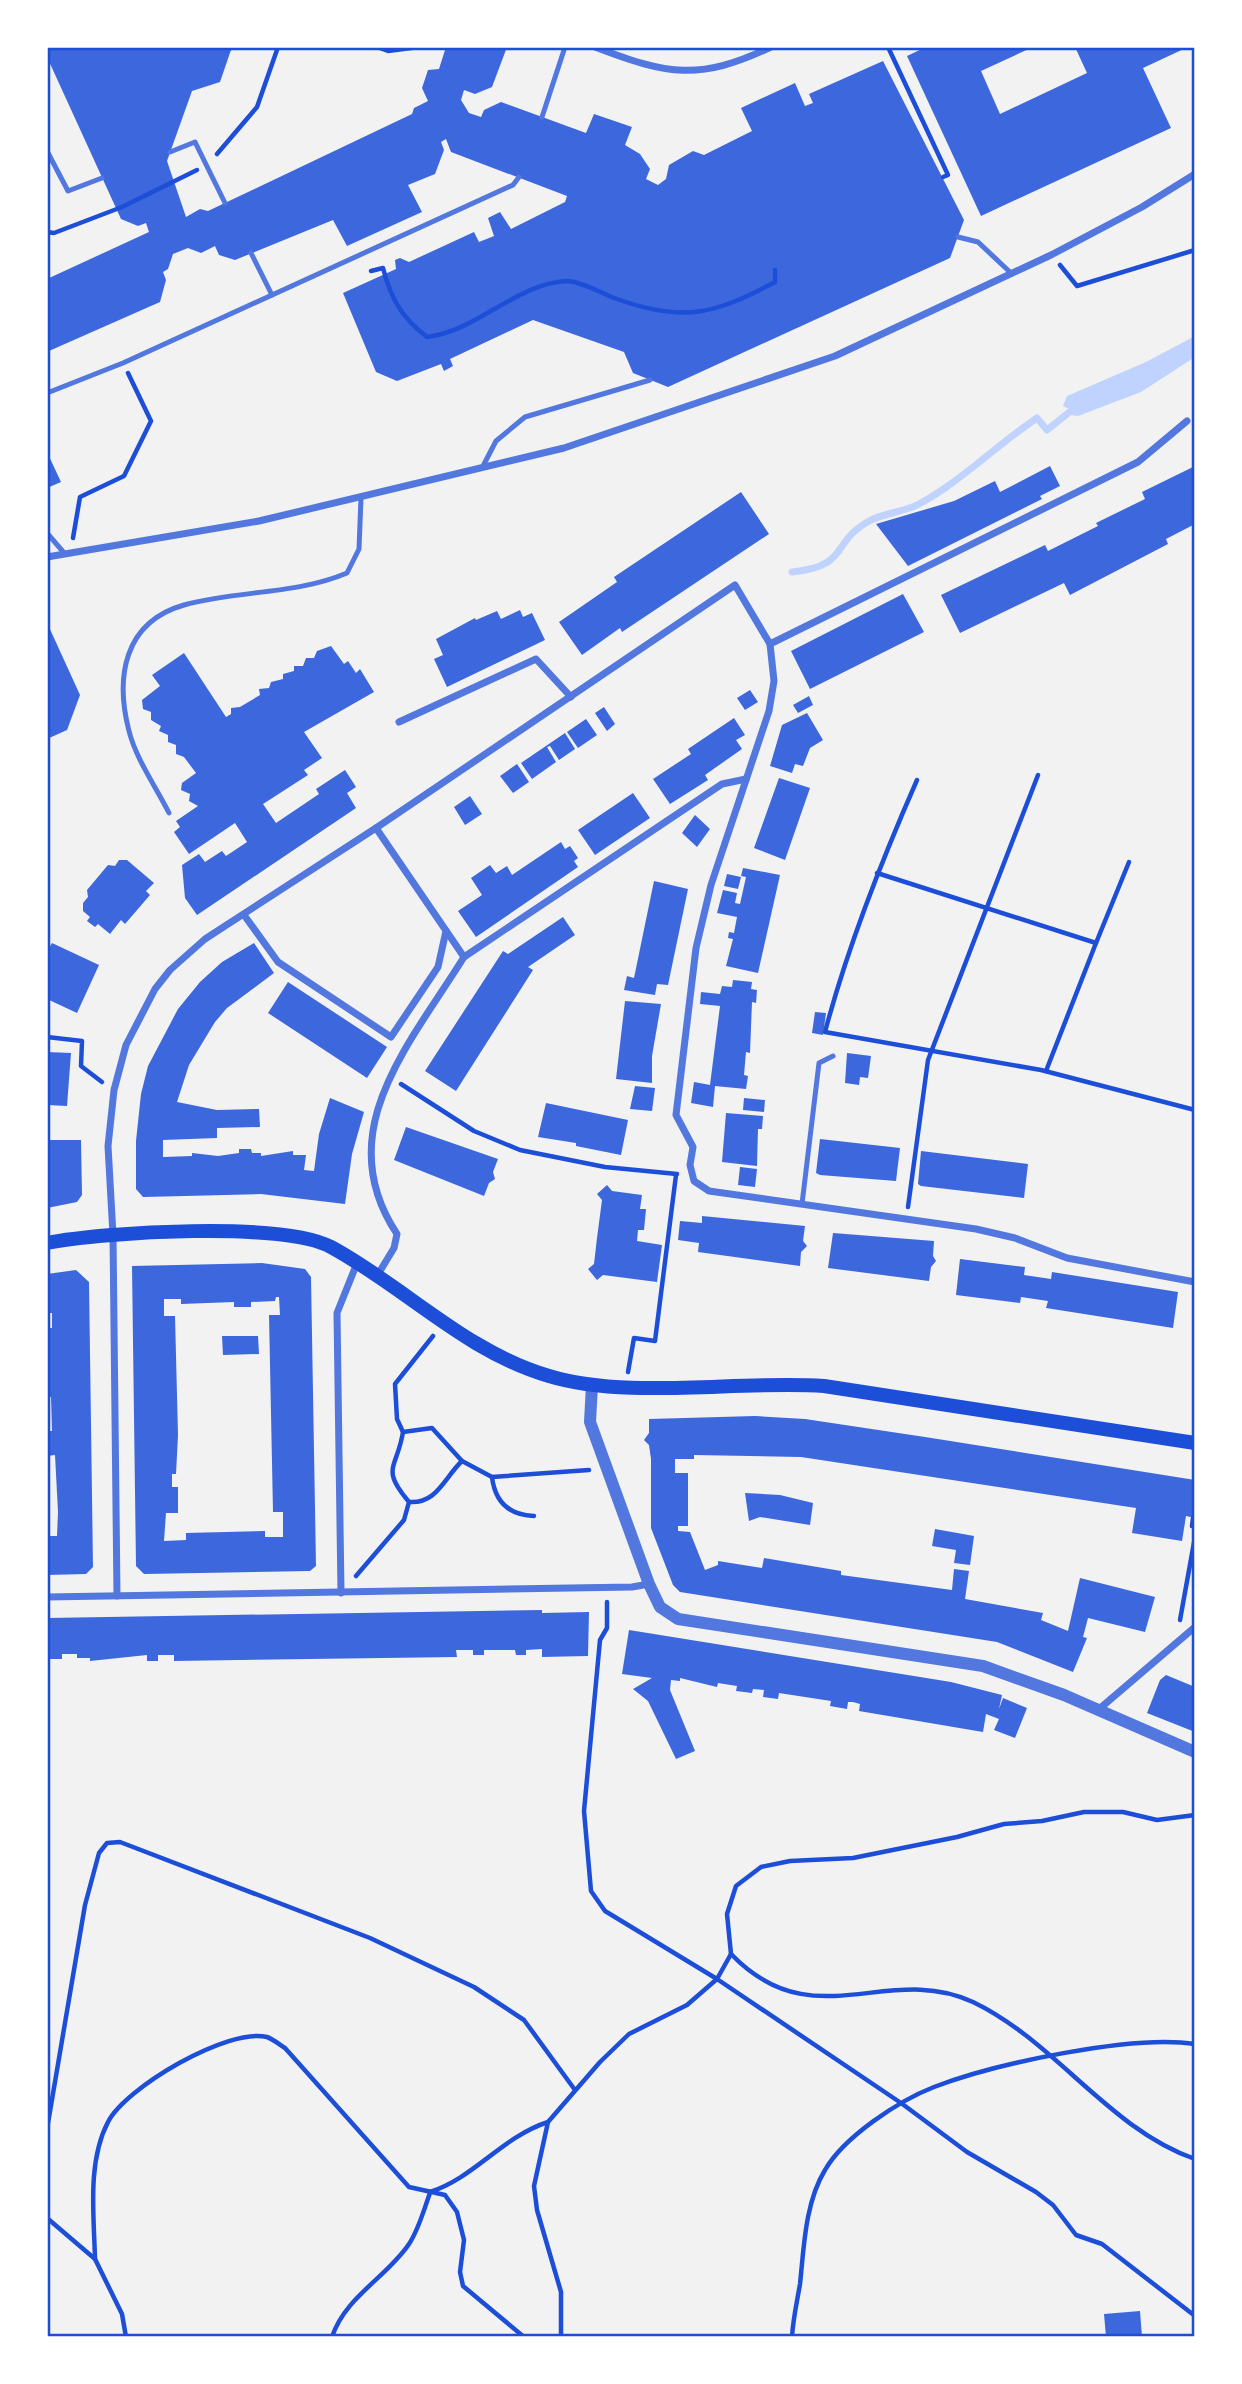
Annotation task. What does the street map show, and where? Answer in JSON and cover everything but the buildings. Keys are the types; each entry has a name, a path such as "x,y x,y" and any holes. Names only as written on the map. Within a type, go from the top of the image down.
{"main road":[{"path":"47,1243 113,1235 284,1234 329,1245 471,1341 512,1363 550,1377 592,1385 778,1383 824,1386 1195,1443"}],"street":[{"path":"595,47 640,63 688,72 720,68 771,47"},
{"path":"47,557 216,529 361,498 564,448 835,356 1051,255 1142,207 1195,174"},
{"path":"770,645 1138,462 1187,421"},
{"path":"117,1596 113,1235 108,1146 114,1090 126,1045 155,989 170,970 205,939 376,828 734,585 770,645 774,681 769,710 711,885 696,948 676,1115 693,1147 690,1165 694,1181 709,1191 976,1228 1015,1238 1067,1258 1195,1282"},
{"path":"399,722 536,659 571,697"},
{"path":"377,1276 394,1248 397,1234 381,1210 370,1163 371,1134 378,1105 389,1077 464,957 722,784 746,779"},
{"path":"376,828 464,957"},
{"path":"244,915 278,962 391,1037 438,967 446,931"},
{"path":"341,1593 337,1313 357,1263"},
{"path":"592,1385 590,1422 649,1584 660,1607 678,1619 983,1666 1098,1710 1195,1752"},
{"path":"47,1597 608,1588 649,1584"},
{"path":"1098,1710 1195,1626"}],"lane":[{"path":"542,117 565,47"},
{"path":"170,152 195,142 225,203"},
{"path":"47,151 68,191 102,178"},
{"path":"47,393 123,363 513,185 519,177"},
{"path":"958,237 978,242 1012,274"},
{"path":"250,253 272,295"},
{"path":"482,468 496,441 524,417 650,380"},
{"path":"1187,421 1195,416"},
{"path":"169,813 129,733 123,666 141,629 161,615 184,605 323,583 347,573 359,549 361,498"},
{"path":"47,533 68,554"},
{"path":"802,1204 819,1063 833,1056"}],"path":[{"path":"47,232 54,233 122,207 206,166 257,107 278,47"},
{"path":"377,47 388,51 419,47"},
{"path":"888,47 948,175 943,177"},
{"path":"1051,255 1077,286 1195,250"},
{"path":"371,271 383,268 391,299 411,325 427,337 444,335 534,289 568,281 656,312 696,314 731,305 775,282 775,270"},
{"path":"68,554 80,497 124,476 151,421 123,363"},
{"path":"907,1219 931,1052 1038,775"},
{"path":"917,780 877,873 836,988 824,1032 1046,1071 1195,1110"},
{"path":"1046,1071 1129,862"},
{"path":"877,873 1096,943"},
{"path":"47,1037 82,1041 81,1066 114,1090"},
{"path":"412,1091 474,1131 520,1150 605,1167 676,1175 690,1165"},
{"path":"632,1352 634,1338 655,1340 676,1175"},
{"path":"420,1354 395,1384 397,1419 403,1432 392,1467 393,1484 409,1502 422,1503 435,1496 442,1483 462,1461"},
{"path":"403,1432 432,1428 462,1461 492,1477 567,1472"},
{"path":"492,1477 494,1491 504,1506 518,1516 534,1517"},
{"path":"341,1593 404,1520 409,1502"},
{"path":"1193,1518 1192,1526 1195,1526"},
{"path":"1185,1634 1178,1616 1195,1537"},
{"path":"608,1588 607,1628 600,1640 584,1811 591,1891 604,1911 717,1979 901,2103 967,2152 1036,2192 1053,2205 1076,2235 1102,2244 1195,2316"},
{"path":"332,2337 336,2324 368,2285 408,2245 430,2193 450,2186 521,2133 548,2122 629,2034 687,2005 717,1979 731,1954 727,1914 736,1886 761,1867 790,1861 853,1858 957,1837 1004,1824 1042,1821 1084,1812 1123,1812 1157,1821 1195,1815"},
{"path":"47,2129 85,1905 99,1853 107,1843 120,1842 370,1938 474,1987 524,2020 575,2090"},
{"path":"731,1954 748,1971 769,1985 807,1997 931,1991 972,2002 1054,2056 1145,2135 1171,2151 1195,2159"},
{"path":"95,2259 94,2191 99,2149 107,2123 122,2101 180,2062 240,2039 267,2037 285,2048 409,2187 445,2195 457,2212 464,2240 460,2272 463,2286 524,2337"},
{"path":"792,2337 809,2211 824,2172 842,2148 901,2103 934,2087 1054,2056 1167,2040 1195,2044"},
{"path":"548,2122 534,2186 537,2210 561,2292 561,2337"},
{"path":"47,2218 95,2259 122,2314 126,2337"}],"water":[{"path":"1195,336 1195,357 1141,392 1078,416 1071,415 1072,410 1063,406 1067,396 1146,362"}],"waterway":[{"path":"792,572 823,565 832,559 857,529 881,516 913,507 934,495 1037,418 1047,430 1072,410"}]}
